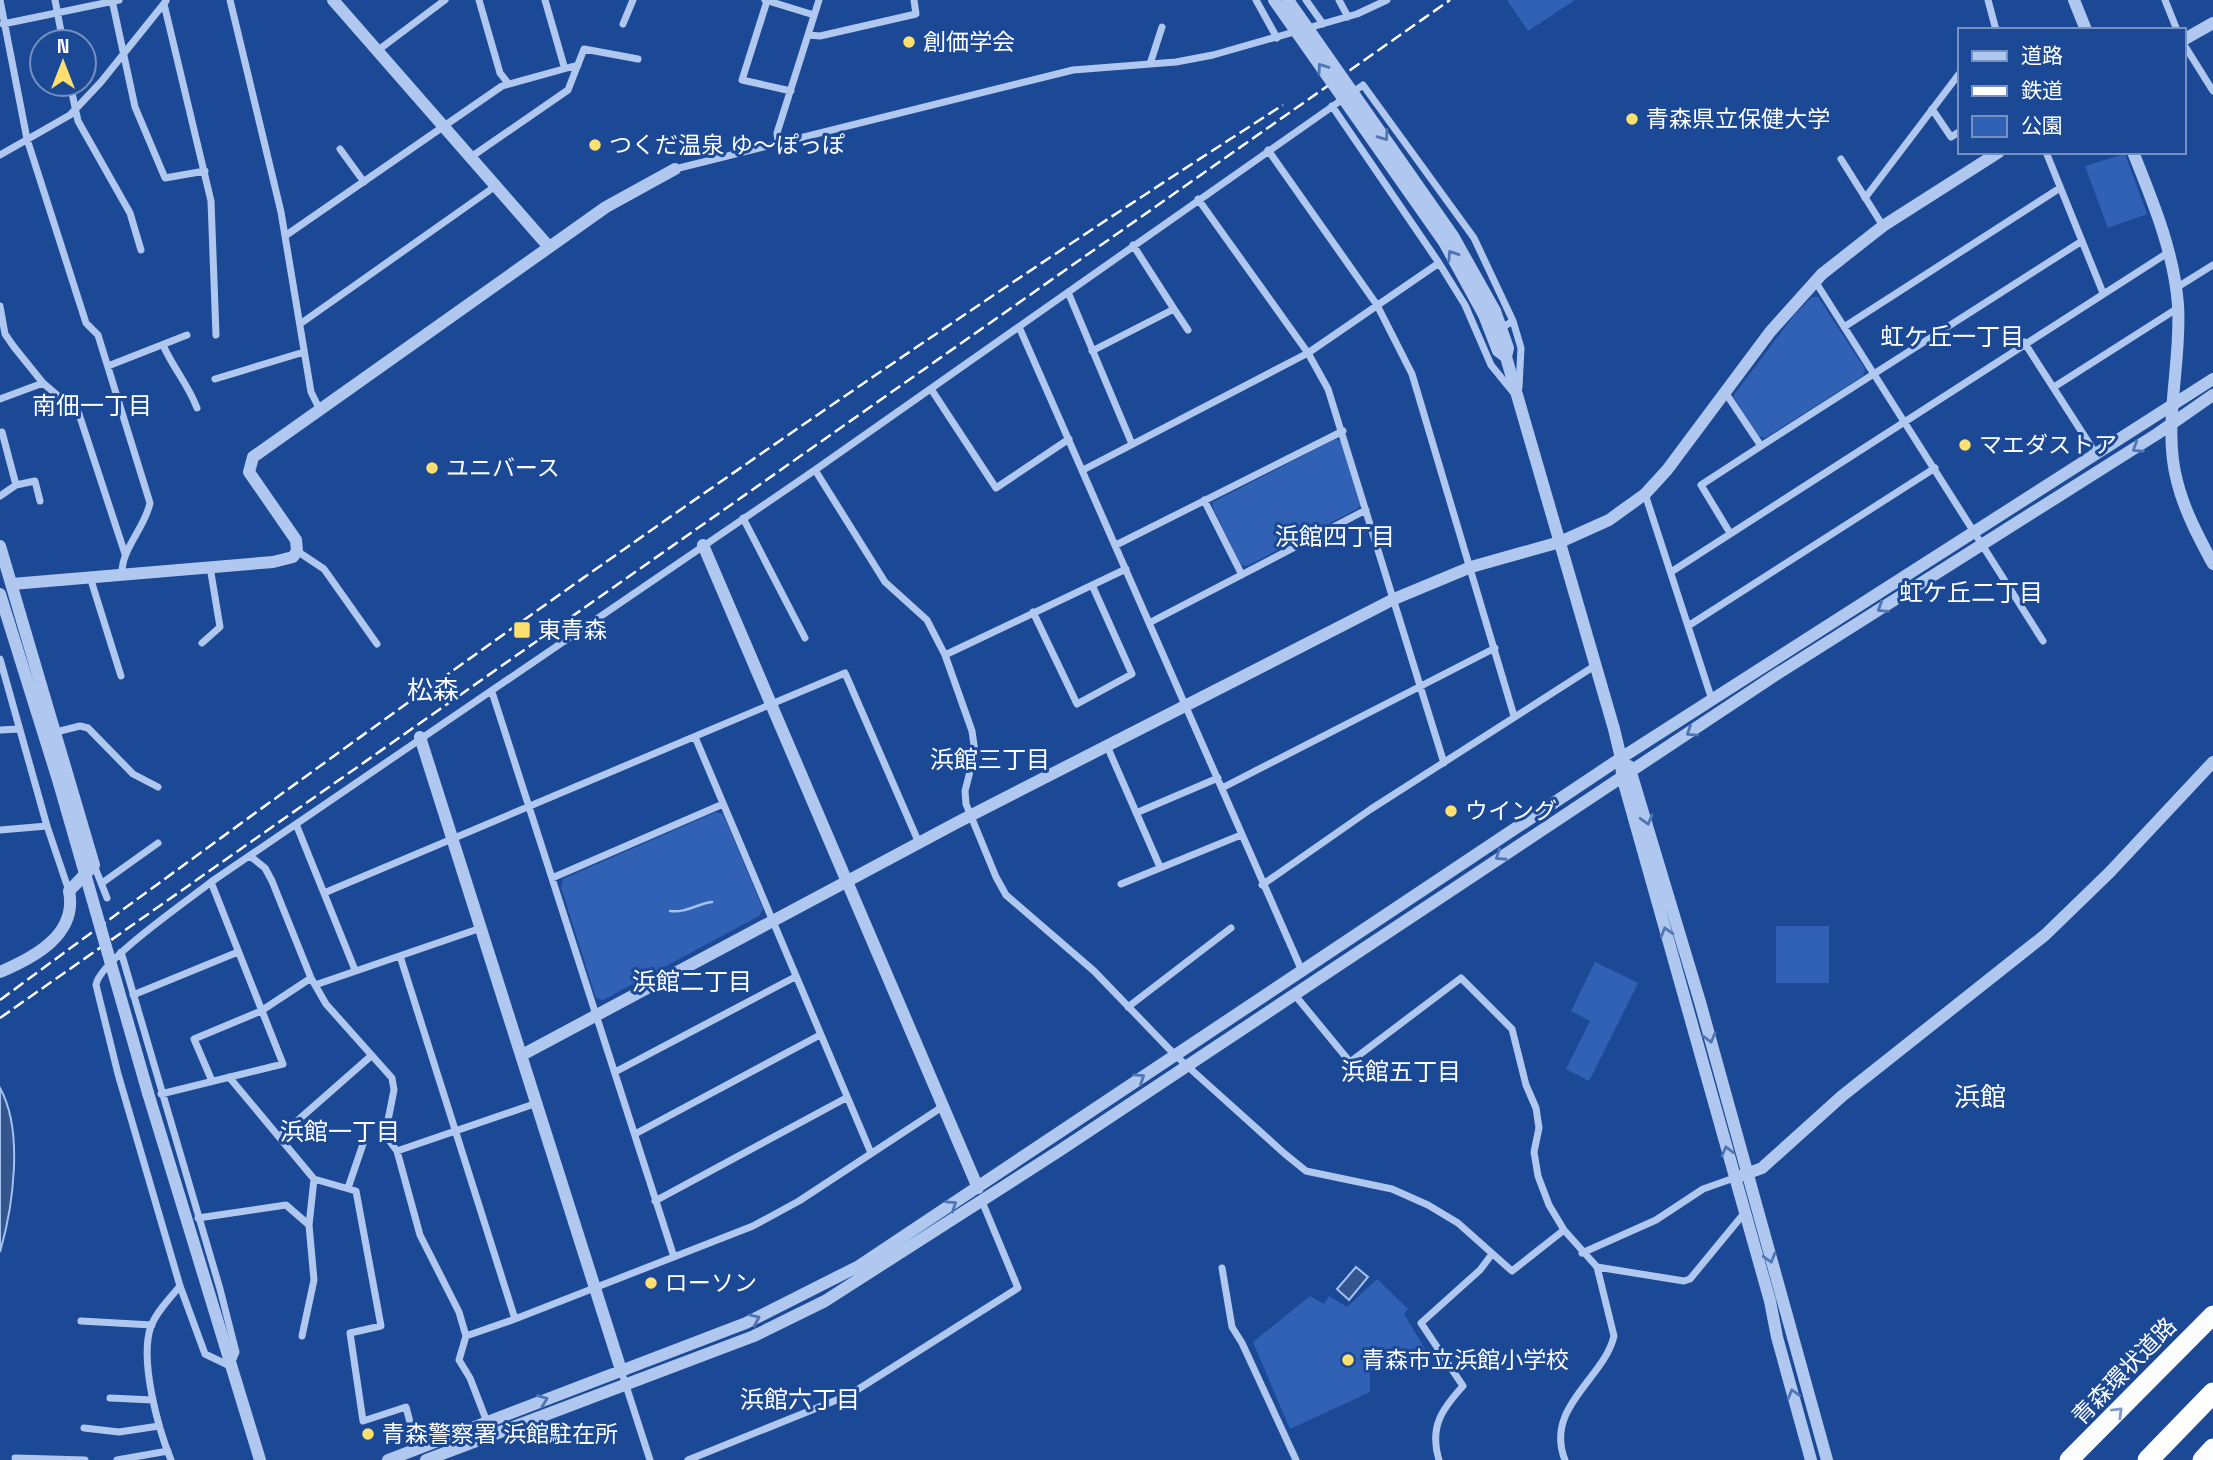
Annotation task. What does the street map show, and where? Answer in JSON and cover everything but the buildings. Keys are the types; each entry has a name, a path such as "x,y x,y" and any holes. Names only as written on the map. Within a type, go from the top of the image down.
{"highway":[{"name":"青森環状道路","path":"2069,1460 2213,1315"},
{"path":"2148,1460 2213,1393"},
{"path":"2202,1460 2213,1448"}],"street":[{"path":"0,0 2,24 27,139 86,323 98,335 150,503 143,526 125,554 122,574"},
{"path":"55,0 60,28"},
{"path":"2,24 114,0 135,107 166,178 205,171"},
{"path":"230,0 285,236 310,392 320,410"},
{"path":"333,0 549,247"},
{"path":"377,51 445,0"},
{"path":"479,0 500,73 508,83"},
{"path":"545,0 564,66"},
{"path":"623,24 633,0"},
{"path":"791,91 742,80 766,0 814,15"},
{"path":"778,142 777,133 819,0"},
{"path":"808,35 820,36 916,14 914,0"},
{"path":"1256,0 1277,38"},
{"path":"1274,0 1444,242 1490,313 1507,324"},
{"path":"1288,0 1453,236 1490,313 1498,352 1506,357"},
{"path":"1306,0 1323,24"},
{"path":"1339,0 1348,17"},
{"path":"12,584 279,561 293,557 297,551 296,540 250,474 250,463 257,454 617,199 676,169 1073,70 1204,57 1348,17 1387,0"},
{"path":"1988,0 1995,28"},
{"path":"2074,0 2085,28"},
{"path":"2165,0 2176,28"},
{"path":"0,155 75,110 165,2"},
{"path":"165,2 212,208 216,335"},
{"path":"2185,41 2213,23"},
{"path":"1150,64 1162,27"},
{"path":"2185,45 2213,91"},
{"path":"471,157 568,90 585,49 638,59"},
{"path":"285,236 508,83 564,66 578,65"},
{"path":"1865,198 1958,75"},
{"path":"230,1366 205,1354 180,1286 97,993 97,979 121,952 211,882 815,470 1363,85 1474,237 1507,324 1521,348 1518,398"},
{"path":"73,98 85,134 130,213 142,250"},
{"path":"1332,106 1439,263 1465,305 1491,365 1518,398"},
{"path":"1932,109 1951,136 1958,132"},
{"path":"340,149 364,182"},
{"path":"1268,150 1377,306 1412,374 1514,716"},
{"path":"522,1055 972,815 1394,599 1471,567 1560,542 1609,520 1645,494 1667,470 1770,331 1815,281 1883,226 1995,154"},
{"path":"2047,154 2103,293"},
{"path":"2134,154 2169,252 2176,288 2178,308 2173,424 2176,480 2186,508 2213,564"},
{"path":"1841,159 1883,226"},
{"path":"300,324 497,186"},
{"path":"1844,327 2060,188"},
{"path":"1198,199 1308,353 1328,389 1444,763"},
{"path":"1730,533 1701,485 2082,241"},
{"path":"1133,245 1188,330"},
{"path":"1671,572 2024,342 2169,252"},
{"path":"1083,470 1308,353 1439,263"},
{"path":"2176,288 2213,264"},
{"path":"1815,281 2043,641"},
{"path":"1068,292 1132,444"},
{"path":"0,306 5,334 43,383 79,414 125,554"},
{"path":"2054,387 2178,308"},
{"path":"1091,351 1174,309"},
{"path":"1507,324 1506,357 1627,773 1740,1177 1744,1213 1811,1460"},
{"path":"1019,327 1222,788 1262,886 1302,971"},
{"path":"108,366 187,335"},
{"path":"2024,342 2096,454"},
{"path":"163,345 172,366 187,383 197,408"},
{"path":"215,379 304,352"},
{"path":"426,1460 754,1336 825,1301 1175,1055 1621,758 2213,379"},
{"path":"0,399 43,383"},
{"path":"931,389 996,488 1069,439"},
{"path":"1724,391 1761,446"},
{"path":"388,1460 787,1305 859,1266 1187,1065 1627,773 2173,424 2213,395"},
{"path":"1116,545 1343,431"},
{"path":"2,432 16,485"},
{"path":"1688,626 1935,468"},
{"path":"815,470 885,582 927,620 945,655 972,731 975,752 965,791 996,877 1006,895 1094,971 1175,1055 1306,1171 1392,1189 1428,1205 1458,1223 1512,1270 1564,1230"},
{"path":"0,496 16,485 35,481 40,501"},
{"path":"1645,494 1712,701"},
{"path":"1204,500 1242,575"},
{"path":"1149,623 1366,510"},
{"path":"743,518 805,638"},
{"path":"688,1460 849,1395 1018,1288 703,545"},
{"path":"0,547 94,865 107,898"},
{"path":"297,551 324,569 377,644"},
{"path":"202,643 220,627 210,567"},
{"path":"945,655 1126,569"},
{"path":"90,577 121,676"},
{"path":"1033,612 1077,704 1132,674 1092,585"},
{"path":"0,594 13,627 155,1093 198,1218 236,1352 230,1366"},
{"path":"1222,788 1495,648"},
{"path":"0,659 47,826 69,891 68,914 49,945 36,956 0,972"},
{"path":"1262,886 1371,809 1596,665"},
{"path":"324,893 845,673 919,843"},
{"path":"492,692 674,1257"},
{"path":"56,732 80,726 88,727 133,774 158,787"},
{"path":"0,730 19,729"},
{"path":"420,737 627,1384 648,1459"},
{"path":"695,737 871,1153"},
{"path":"1107,746 1160,867"},
{"path":"1582,1252 1656,1220 1703,1189 1762,1168 1849,1090 2045,935 2110,872 2213,762"},
{"path":"1136,813 1217,778"},
{"path":"552,878 723,804"},
{"path":"296,824 355,970"},
{"path":"0,830 47,826"},
{"path":"1121,884 1241,835"},
{"path":"102,883 158,843"},
{"path":"250,856 265,869 272,881 313,981 326,1004 392,1078 394,1090 385,1135 397,1151 420,1235 459,1312 466,1336 458,1360 470,1378 487,1422"},
{"path":"69,891 94,865"},
{"path":"155,1093 283,1064 211,882"},
{"path":"212,1081 194,1039 261,1011 313,981 400,956 481,928"},
{"path":"1128,1007 1231,928"},
{"path":"121,952 155,1093 230,1366 260,1460"},
{"path":"133,995 238,952"},
{"path":"400,956 515,1320"},
{"path":"615,1072 795,977"},
{"path":"1294,994 1350,1062 1461,978 1512,1029 1526,1085 1536,1108 1539,1128 1534,1152 1538,1176 1549,1205 1564,1230 1597,1267 1614,1336 1602,1359 1574,1397 1568,1412 1562,1442 1565,1460"},
{"path":"635,1134 820,1035"},
{"path":"280,1136 372,1056"},
{"path":"229,1077 314,1178 356,1191 381,1326 350,1333 363,1422 406,1407 417,1449"},
{"path":"655,1201 846,1098"},
{"path":"397,1151 537,1103"},
{"path":"466,1336 515,1320 753,1226 799,1201 942,1107"},
{"path":"348,1188 363,1144"},
{"path":"1740,1177 1754,1204 1827,1460"},
{"path":"302,1336 314,1280 309,1225 314,1178"},
{"path":"1597,1267 1690,1279 1754,1204"},
{"path":"198,1218 286,1205 309,1225"},
{"path":"1440,1460 1437,1451 1438,1416 1463,1386 1421,1323 1480,1270 1492,1254"},
{"path":"1222,1268 1232,1327 1296,1460"},
{"path":"171,1460 153,1400 148,1342 152,1325 180,1286"},
{"path":"81,1321 152,1325"},
{"path":"110,1398 153,1400"},
{"path":"84,1428 119,1432 159,1426"},
{"path":"117,1460 168,1451"},
{"path":"16,1458 85,1460"}],"green space":[{"path":"1507,0 1575,0 1528,31"},
{"path":"2125,154 2147,214 2108,228 2085,166"},
{"path":"1812,297 1818,297 1865,369 1863,376 1765,438 1758,436 1733,396 1795,314"},
{"path":"1336,439 1341,441 1360,505 1357,509 1247,566 1241,565 1212,506 1213,502"},
{"path":"716,812 723,814 763,909 759,916 603,1000 596,998 561,887 563,879"},
{"path":"1776,926 1829,926 1829,983 1776,983"},
{"path":"1595,962 1638,983 1589,1081 1566,1069 1590,1021 1571,1011"},
{"path":"1377,1279 1408,1309 1404,1314 1425,1349 1370,1372 1370,1392 1290,1429 1253,1342 1310,1296 1324,1304 1329,1296 1347,1307"}],"shaded area":[{"path":"0,1088 12,1125 14,1169 9,1213 0,1252"},
{"path":"1356,1267 1368,1277 1349,1300 1337,1289"}],"waterway":[{"path":"670,911 681,911 712,902"}],"railway":[{"path":"0,1018 1450,0"},
{"path":"0,1000 316,769 634,542 956,320 1283,105"}],"place":[{"name":"創価学会","path":"909,42"},
{"name":"青森県立保健大学","path":"1632,119"},
{"name":"つくだ温泉 ゆ～ぽっぽ","path":"595,145"},
{"name":"マエダストア","path":"1965,445"},
{"name":"ユニバース","path":"432,468"},
{"name":"東青森","path":"522,630"},
{"name":"ウイング","path":"1451,811"},
{"name":"ローソン","path":"651,1283"},
{"name":"青森市立浜館小学校","path":"1348,1360"},
{"name":"青森警察署 浜館駐在所","path":"368,1434"}],"district":[{"name":"虹ケ丘一丁目","path":"1952,336"},
{"name":"南佃一丁目","path":"92,405"},
{"name":"浜館四丁目","path":"1335,536"},
{"name":"虹ケ丘二丁目","path":"1971,592"},
{"name":"松森","path":"433,690"},
{"name":"浜館三丁目","path":"990,759"},
{"name":"浜館二丁目","path":"692,981"},
{"name":"浜館五丁目","path":"1401,1071"},
{"name":"浜館","path":"1980,1097"},
{"name":"浜館一丁目","path":"340,1131"},
{"name":"浜館六丁目","path":"800,1399"}]}
